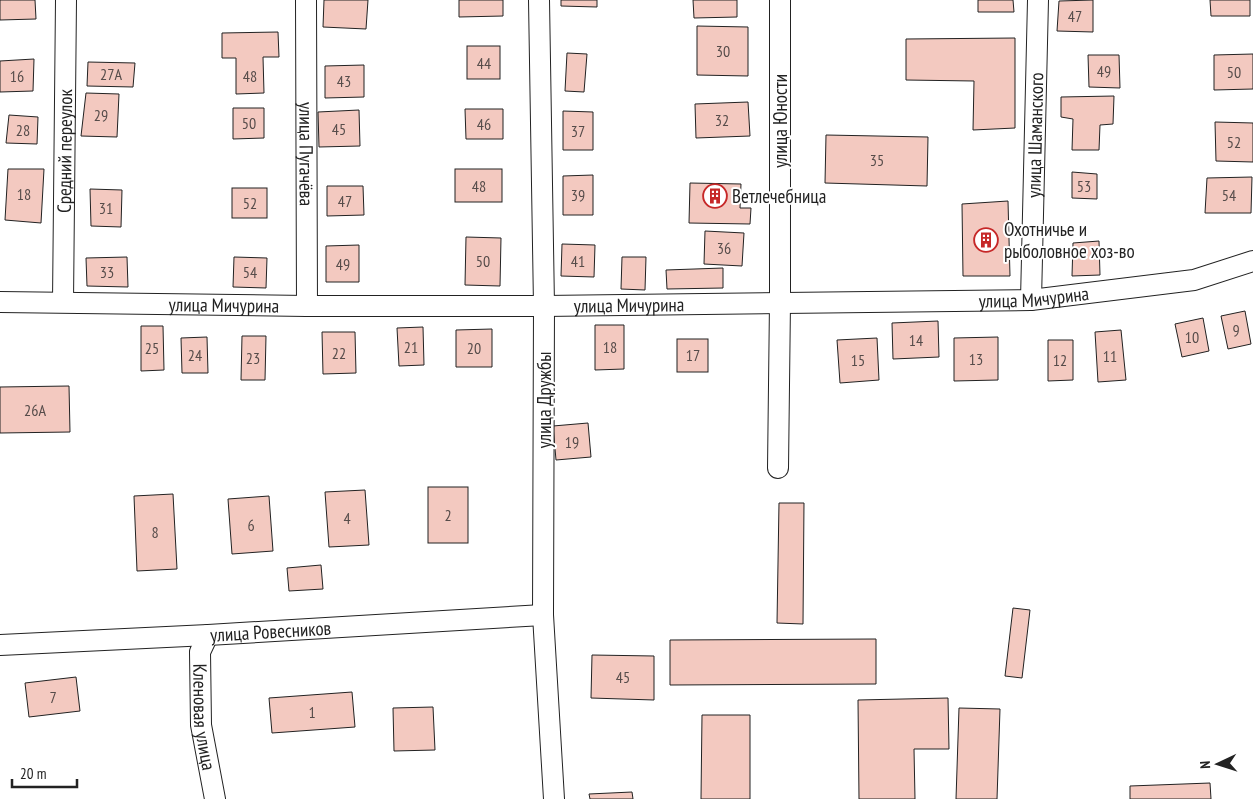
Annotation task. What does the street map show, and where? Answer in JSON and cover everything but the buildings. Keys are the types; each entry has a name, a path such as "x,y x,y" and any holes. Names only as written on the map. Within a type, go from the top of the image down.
{"street":[{"name":"Средний переулок","path":"63,302 66,0"},
{"name":"улица Пугачёва","path":"306,0 308,306"},
{"name":"улица Дружбы","path":"539,0 544,306 543,615 554,799"},
{"name":"улица Юности","path":"778,468 780,0"},
{"name":"улица Шаманского","path":"1031,300 1038,0"},
{"name":"улица Мичурина","path":"0,302 308,306 544,306 1031,300 1194,280 1253,261"},
{"name":"улица Ровесников","path":"0,645 208,636 543,615"},
{"name":"Кленовая улица","path":"208,636 200,652 201,725 215,799"}],"place":[{"name":"Ветлечебница","path":"715,196"},
{"name":"Охотничье и рыболовное хоз-во","path":"986,240"}]}
